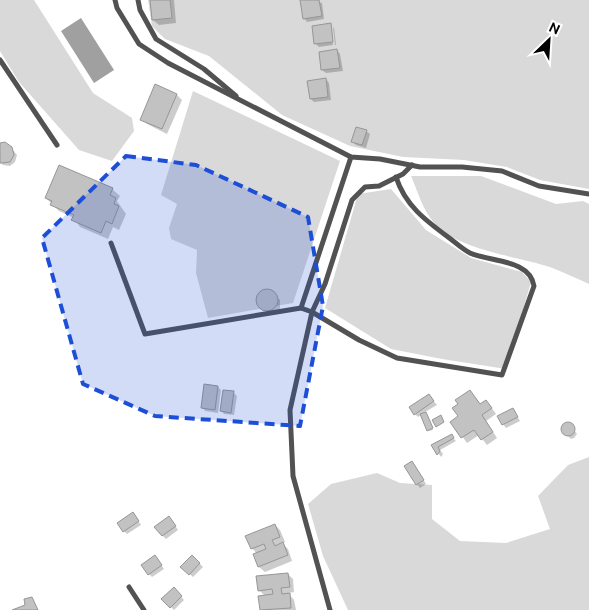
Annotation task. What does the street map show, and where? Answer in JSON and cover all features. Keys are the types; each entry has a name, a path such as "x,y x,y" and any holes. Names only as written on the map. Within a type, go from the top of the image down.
{"lane":[{"path":"114,0 139,44 168,63 350,156 412,165 502,171 539,186 589,194"},
{"path":"138,0 140,10 156,39 204,68 244,103"},
{"path":"0,60 57,145"},
{"path":"301,308 350,156"},
{"path":"330,610 293,476 290,410 312,312 325,284 352,200 365,187 380,186 412,165"},
{"path":"111,244 145,334 301,308 312,312 359,340 397,358 502,374 534,286 532,277 529,272 509,264 470,253 421,218 401,194 396,177"},
{"path":"128,587 144,610"}],"highlighted area":[{"path":"126,156 196,165 308,217 323,306 300,426 155,416 83,384 42,238"}],"shaded area":[{"path":"0,0 34,0 93,93 132,118 134,131 112,161 79,150 19,82 0,51"},
{"path":"148,0 589,0 589,189 540,180 507,167 464,160 403,157 350,146 282,115 209,56 165,39 152,26"},
{"path":"81,18 114,70 94,83 61,31"},
{"path":"193,91 340,161 293,303 208,318 196,273 197,250 171,239 169,228 177,204 161,195"},
{"path":"411,176 481,176 556,204 583,201 589,204 589,284 550,267 472,246 445,233 427,213"},
{"path":"391,189 426,230 471,258 522,272 531,282 506,369 391,349 325,308 358,194"},
{"path":"589,457 589,610 348,610 323,556 308,504 331,484 377,473 400,483 432,485 432,519 460,541 506,543 550,529 538,496 568,465"}],"building":[{"path":"150,0 170,0 172,18 152,20"},
{"path":"300,0 319,0 322,16 303,19"},
{"path":"331,23 333,42 314,44 312,26"},
{"path":"337,49 340,68 321,70 319,52"},
{"path":"326,78 328,97 310,99 307,81"},
{"path":"155,84 177,94 162,129 140,120"},
{"path":"356,127 367,130 362,145 351,142"},
{"path":"5,142 12,147 14,155 10,162 0,163 0,143"},
{"path":"59,165 113,188 110,195 116,198 114,204 119,206 112,224 106,221 101,233 71,220 74,215 50,205 52,201 45,198"},
{"path":"267,289 275,292 278,300 275,308 267,311 259,308 256,300 259,292"},
{"path":"204,384 218,386 215,410 201,408"},
{"path":"223,390 234,391 231,413 220,411"},
{"path":"470,390 480,404 486,400 492,408 482,415 493,432 481,440 474,430 461,438 450,422 458,416 452,408 458,404 455,400"},
{"path":"429,394 434,401 414,415 409,407"},
{"path":"513,408 518,417 502,425 497,416"},
{"path":"426,412 433,428 427,431 420,414"},
{"path":"441,415 444,422 436,427 432,420"},
{"path":"568,422 573,424 575,429 573,434 568,436 563,434 561,429 563,424"},
{"path":"452,434 454,438 438,447 440,451 437,455 431,445"},
{"path":"412,461 424,480 416,485 404,466"},
{"path":"133,512 139,521 123,532 117,523"},
{"path":"169,516 176,526 162,536 154,527"},
{"path":"275,524 280,537 272,540 275,546 283,542 288,555 258,567 253,554 266,549 264,544 251,549 245,536"},
{"path":"155,555 162,565 148,575 141,565"},
{"path":"192,555 200,563 189,575 180,567"},
{"path":"288,573 290,587 281,588 282,594 290,593 291,608 260,610 258,596 273,594 272,589 258,591 256,576"},
{"path":"174,587 182,596 170,608 161,599"},
{"path":"32,597 38,610 12,610 25,605 24,599"}]}
